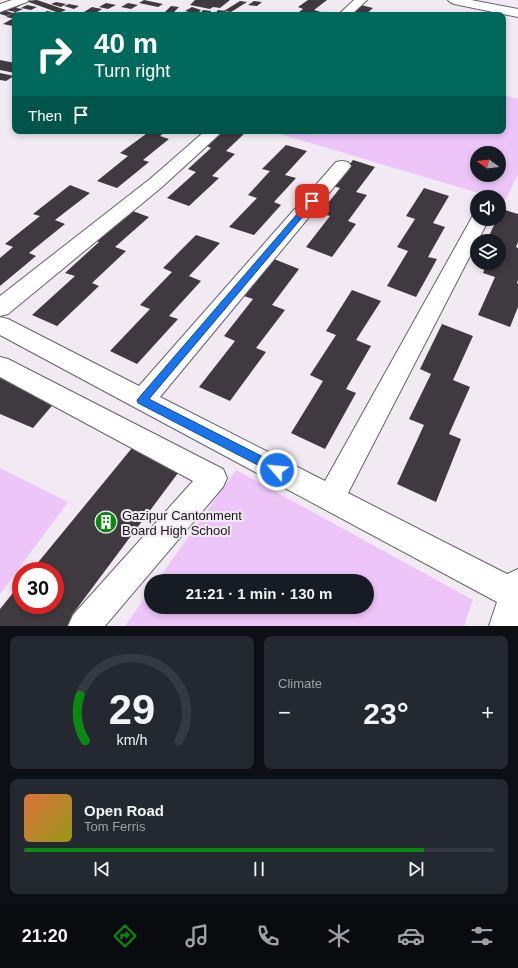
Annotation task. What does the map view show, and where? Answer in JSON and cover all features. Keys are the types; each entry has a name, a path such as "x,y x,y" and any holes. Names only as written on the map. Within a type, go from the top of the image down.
{"street":[{"path":"0,8 24,0"},
{"path":"347,12 361,0"},
{"path":"454,0 518,13"},
{"path":"472,12 478,5"},
{"path":"0,308 156,183 212,134"},
{"path":"142,400 342,166"},
{"path":"331,498 476,226"},
{"path":"0,325 331,498 516,589 505,626"},
{"path":"0,366 213,478 84,626"}],"shaded area":[{"path":"506,96 518,99 518,174 506,199 506,190 470,190 280,134 506,134"},
{"path":"0,468 68,502 24,562 12,562 12,578 0,594"},
{"path":"236,470 473,600 464,626 125,626 144,599 144,614 374,614 374,574 162,574"}],"building":[{"path":"37,0 66,10 56,12 26,1"},
{"path":"144,0 163,4 158,7 139,3"},
{"path":"195,0 230,0 220,8 213,7 210,9 190,5"},
{"path":"308,0 327,0 314,10 321,12 299,12 303,9 298,7"},
{"path":"240,1 247,2 231,12 224,11"},
{"path":"254,1 262,2 257,6 248,5"},
{"path":"56,2 66,4 61,7 51,4"},
{"path":"18,3 23,4 16,8 23,9 16,12 5,10"},
{"path":"106,3 116,5 108,9 99,7"},
{"path":"128,3 138,5 131,9 121,7"},
{"path":"69,4 79,6 74,9 64,6"},
{"path":"357,4 373,8 368,12 348,12"},
{"path":"27,5 37,7 31,10 21,8"},
{"path":"171,6 179,7 174,12 165,12"},
{"path":"92,7 102,9 97,12 84,12"},
{"path":"192,7 201,10 199,12 185,11"},
{"path":"3,10 12,14 7,16 0,14"},
{"path":"203,10 211,11 210,12 201,12"},
{"path":"218,10 226,11 225,12 216,12"},
{"path":"12,14 12,18 6,17"},
{"path":"12,19 12,26 3,24"},
{"path":"0,60 12,62 12,72 0,70"},
{"path":"0,73 12,76 12,77 6,81 0,80"},
{"path":"146,134 162,134 160,136 169,139 143,160 149,162 117,188 97,181 128,156 120,153"},
{"path":"218,134 244,134 226,151 235,154 212,176 219,178 189,206 167,198 196,172 188,169 211,148 205,145"},
{"path":"286,145 307,151 285,175 296,178 274,202 281,205 254,235 229,227 257,198 248,195 270,171 262,169"},
{"path":"353,160 375,167 356,192 367,195 348,221 356,224 332,257 306,247 330,216 320,213 340,188 332,186"},
{"path":"70,185 90,193 55,220 65,224 29,253 36,256 0,286 0,258 13,247 5,244 40,216 33,214"},
{"path":"424,188 449,196 433,223 445,227 428,257 437,259 416,297 387,286 408,251 397,247 415,219 406,216"},
{"path":"127,209 149,217 115,247 126,251 92,283 99,286 57,326 32,315 75,276 65,273 99,242 92,239"},
{"path":"506,210 518,214 518,242 516,247 518,248 518,307 510,327 478,315 495,277 483,273 484,270 506,270 506,234 490,234 494,226 506,226"},
{"path":"196,235 220,243 189,276 201,281 169,316 178,319 137,364 110,351 150,309 140,305 172,272 163,268"},
{"path":"274,259 299,269 272,305 285,310 256,348 266,352 230,401 199,387 235,341 224,336 253,299 244,296"},
{"path":"352,290 381,301 356,340 371,346 346,389 356,393 325,449 291,433 323,381 310,375 336,335 326,331"},
{"path":"442,324 473,336 453,380 470,387 449,434 461,439 436,502 397,484 424,425 409,419 431,374 420,369"},
{"path":"0,366 56,401 33,428 0,414"},
{"name":"Gazipur Cantonment Board High School","path":"132,448 178,473 72,615 88,626 0,626 0,609 12,594 12,614 64,614 64,562 38,562"}],"place":[{"name":"Gazipur Cantonment Board High School","path":"106,522"}],"route":[{"path":"277,470 142,400 312,201"}]}
